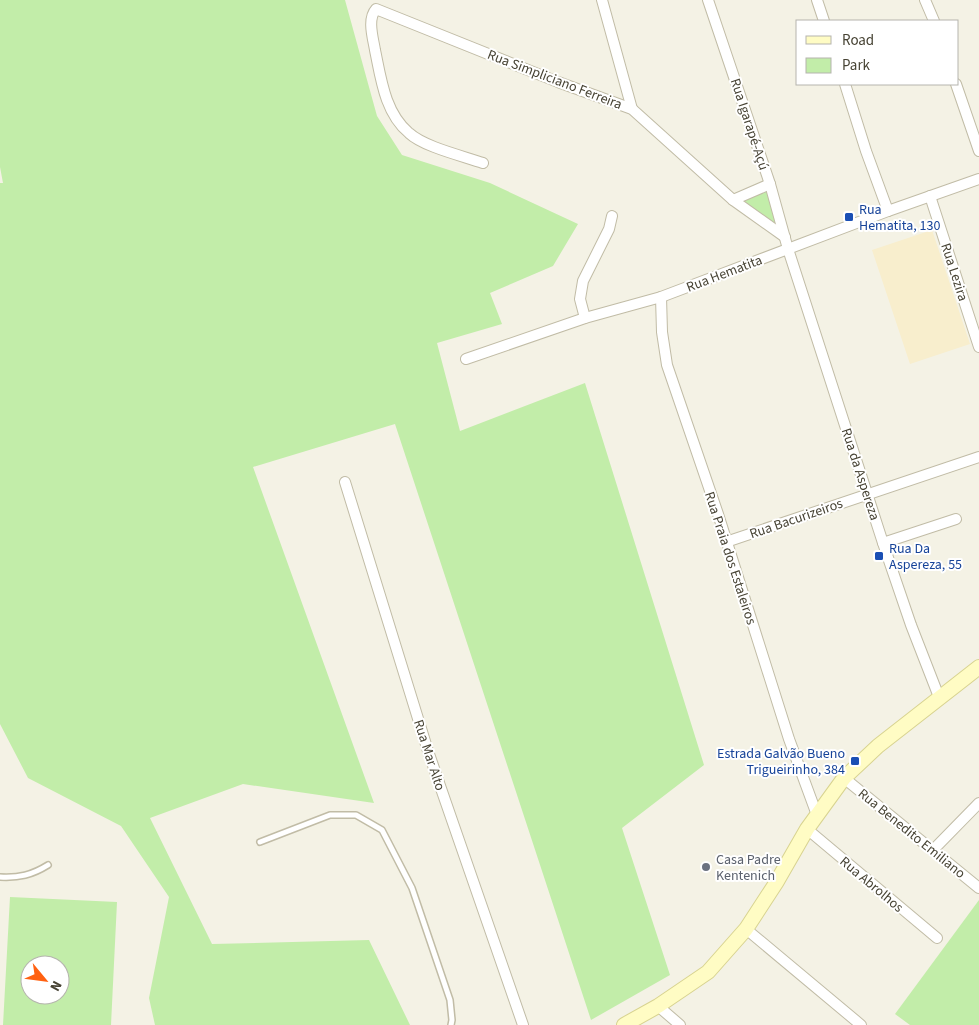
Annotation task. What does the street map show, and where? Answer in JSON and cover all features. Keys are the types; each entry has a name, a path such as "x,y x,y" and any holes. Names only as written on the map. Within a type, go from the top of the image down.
{"street":[{"path":"602,0 632,109"},
{"name":"Rua Igarapé-Açú","path":"708,0 770,184 788,249"},
{"path":"817,0 824,20"},
{"path":"925,0 934,20"},
{"name":"Rua Simpliciano Ferreira","path":"483,163 424,142 409,134 396,119 383,88 372,33 373,13 376,9 558,82 632,109 734,200 785,237"},
{"path":"845,85 866,151 888,211"},
{"path":"956,85 979,151"},
{"name":"Rua Hematita","path":"466,360 585,318 661,297 888,211 979,179"},
{"path":"734,200 770,184"},
{"name":"Rua Lezira","path":"930,196 979,347"},
{"path":"585,318 580,299 583,280 609,229 612,216"},
{"name":"Rua da Aspereza","path":"788,249 883,543 911,625 939,697"},
{"name":"Rua Praia dos Estaleiros","path":"661,297 662,340 667,365 789,738 817,815"},
{"name":"Rua Bacurizeiros","path":"726,542 979,457"},
{"name":"Rua Mar Alto","path":"345,482 428,751 523,1025"},
{"path":"883,543 956,519"},
{"path":"624,1025 658,1006 708,972 746,929 807,830 844,778 878,746 979,667"},
{"name":"Rua Benedito Emiliano","path":"844,778 979,888"},
{"path":"934,850 979,803"},
{"name":"Rua Abrolhos","path":"807,830 937,938"},
{"path":"746,929 861,1025"},
{"path":"658,1006 680,1025"}],"lane":[{"path":"260,842 330,816 356,815 382,830 412,888 450,1000 451,1025"},
{"path":"0,877 12,878 34,874 48,865"}],"shaded area":[{"path":"932,230 970,344 910,364 872,250"}],"green space":[{"path":"0,0 345,0 377,116 402,155 490,183 578,224 553,266 490,293 502,324 437,343 460,431 585,383 704,765 622,828 670,975 591,1020 395,424 253,467 374,803 243,784 150,818 212,944 369,940 410,1025 155,1025 149,998 169,897 121,826 28,778 0,724 0,183 3,183 0,167"},
{"path":"770,184 785,237 733,200"},
{"path":"10,897 117,902 111,1025 3,1025"},
{"path":"979,900 979,1025 910,1025 895,1014"}],"place":[{"name":"Rua Hematita, 130","path":"849,217"},
{"name":"Rua Da Aspereza, 55","path":"879,556"},
{"name":"Estrada Galvão Bueno Trigueirinho, 384","path":"855,761"},
{"name":"Casa Padre Kentenich","path":"706,867"}]}
